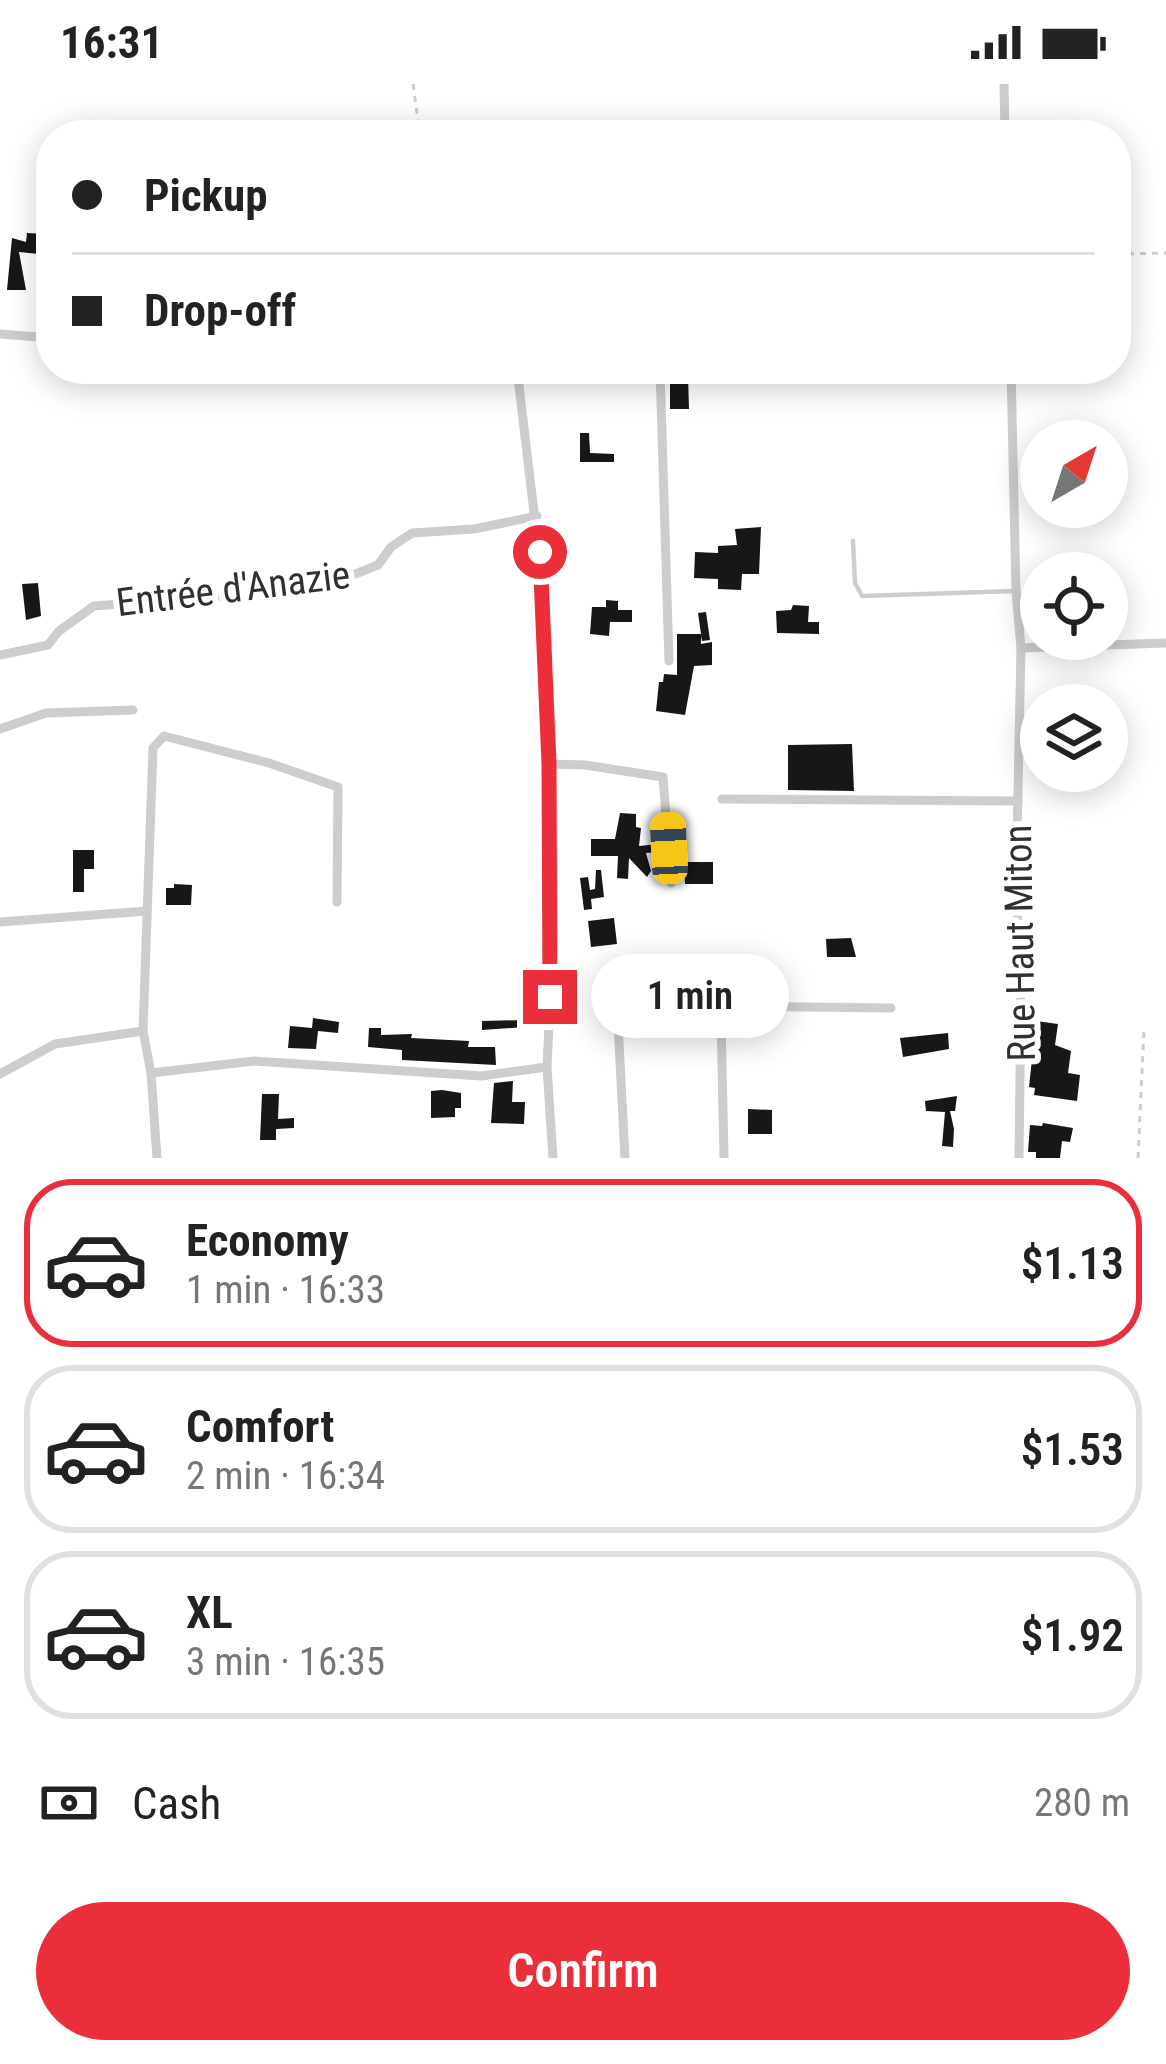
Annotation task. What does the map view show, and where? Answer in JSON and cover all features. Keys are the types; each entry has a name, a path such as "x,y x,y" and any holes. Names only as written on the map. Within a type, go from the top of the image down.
{"street":[{"path":"1004,84 1005,120"},
{"path":"0,334 36,337"},
{"path":"519,384 537,516 549,764 552,962 547,1067 554,1158"},
{"path":"660,384 669,661"},
{"name":"Rue Haut Miton","path":"1011,384 1020,637"},
{"name":"Entrée d'Anazie","path":"0,655 47,645 94,606 225,597 283,582 345,578 378,565 391,547 412,533 474,529 537,516"},
{"path":"1128,644 1166,643"},
{"name":"Rue Haut Miton","path":"1019,1158 1021,660"},
{"path":"0,729 46,712 133,710"},
{"path":"158,1158 143,1030 153,748 164,736 269,763 338,788 338,902"},
{"path":"549,764 585,764 663,777 671,883"},
{"path":"722,799 1018,801"},
{"path":"0,922 147,911"},
{"path":"724,1158 721,1018 729,1006 891,1008"},
{"path":"618,1023 626,1158"},
{"path":"0,1074 55,1044 143,1030"},
{"path":"151,1073 254,1061 481,1076 547,1067"}],"lane":[{"path":"854,541 855,583 862,596 1016,592"}],"path":[{"path":"413,84 418,120"},
{"path":"1131,254 1166,253"},
{"path":"1138,1158 1144,1029"}],"building":[{"path":"27,233 36,233 36,254 19,252 26,290 7,290 12,238 26,242"},
{"path":"670,384 688,384 689,409 670,409"},
{"path":"580,433 589,433 590,453 614,454 614,462 580,462"},
{"path":"761,527 759,574 742,574 741,590 718,589 718,579 694,578 695,552 718,553 718,546 737,545 735,529"},
{"path":"38,583 41,616 26,620 22,584"},
{"path":"606,600 618,601 618,610 632,610 632,622 610,622 609,636 590,634 592,607 606,607"},
{"path":"793,605 809,606 808,622 819,622 819,634 777,633 776,611 791,610"},
{"path":"706,612 710,640 702,641 701,636 701,644 712,642 712,665 694,666 685,715 656,711 659,682 664,674 677,675 677,634 701,634 698,613"},
{"path":"852,744 854,791 788,790 788,745"},
{"path":"620,813 636,814 636,827 641,828 639,846 659,844 660,852 646,853 651,871 647,877 629,858 628,879 617,878 618,856 591,856 591,839 615,839"},
{"path":"73,850 94,850 94,869 84,869 84,892 73,892"},
{"path":"684,862 713,862 713,884 685,884"},
{"path":"596,870 601,870 604,897 591,899 592,909 584,910 580,878 588,877 590,890 595,889"},
{"path":"192,885 191,905 166,905 166,888"},
{"path":"614,918 617,944 591,947 588,921"},
{"path":"851,938 856,957 827,957 826,939"},
{"path":"541,999 540,1026 482,1030 482,1021 525,1020 529,1000"},
{"path":"313,1018 339,1022 338,1033 318,1031 316,1049 288,1048 290,1026 312,1028"},
{"path":"1036,1021 1058,1024 1055,1045 1071,1051 1068,1073 1080,1075 1077,1101 1034,1095 1035,1088 1029,1087"},
{"path":"369,1028 381,1028 381,1035 412,1034 411,1038 469,1041 468,1047 495,1047 496,1065 402,1060 402,1050 368,1047"},
{"path":"948,1033 949,1049 903,1057 900,1038"},
{"path":"513,1081 512,1102 525,1102 524,1124 491,1123 494,1083"},
{"path":"431,1091 461,1093 461,1108 455,1108 455,1117 431,1118"},
{"path":"262,1094 279,1094 278,1119 294,1118 294,1128 276,1129 276,1140 260,1140"},
{"path":"957,1096 955,1111 950,1111 953,1147 942,1146 945,1112 926,1111 925,1101"},
{"path":"748,1109 772,1110 772,1134 748,1134"},
{"path":"1030,1125 1073,1128 1070,1142 1062,1141 1060,1158 1036,1158 1036,1152 1028,1152"}],"route":[{"path":"540,552 549,764 550,997"}]}
